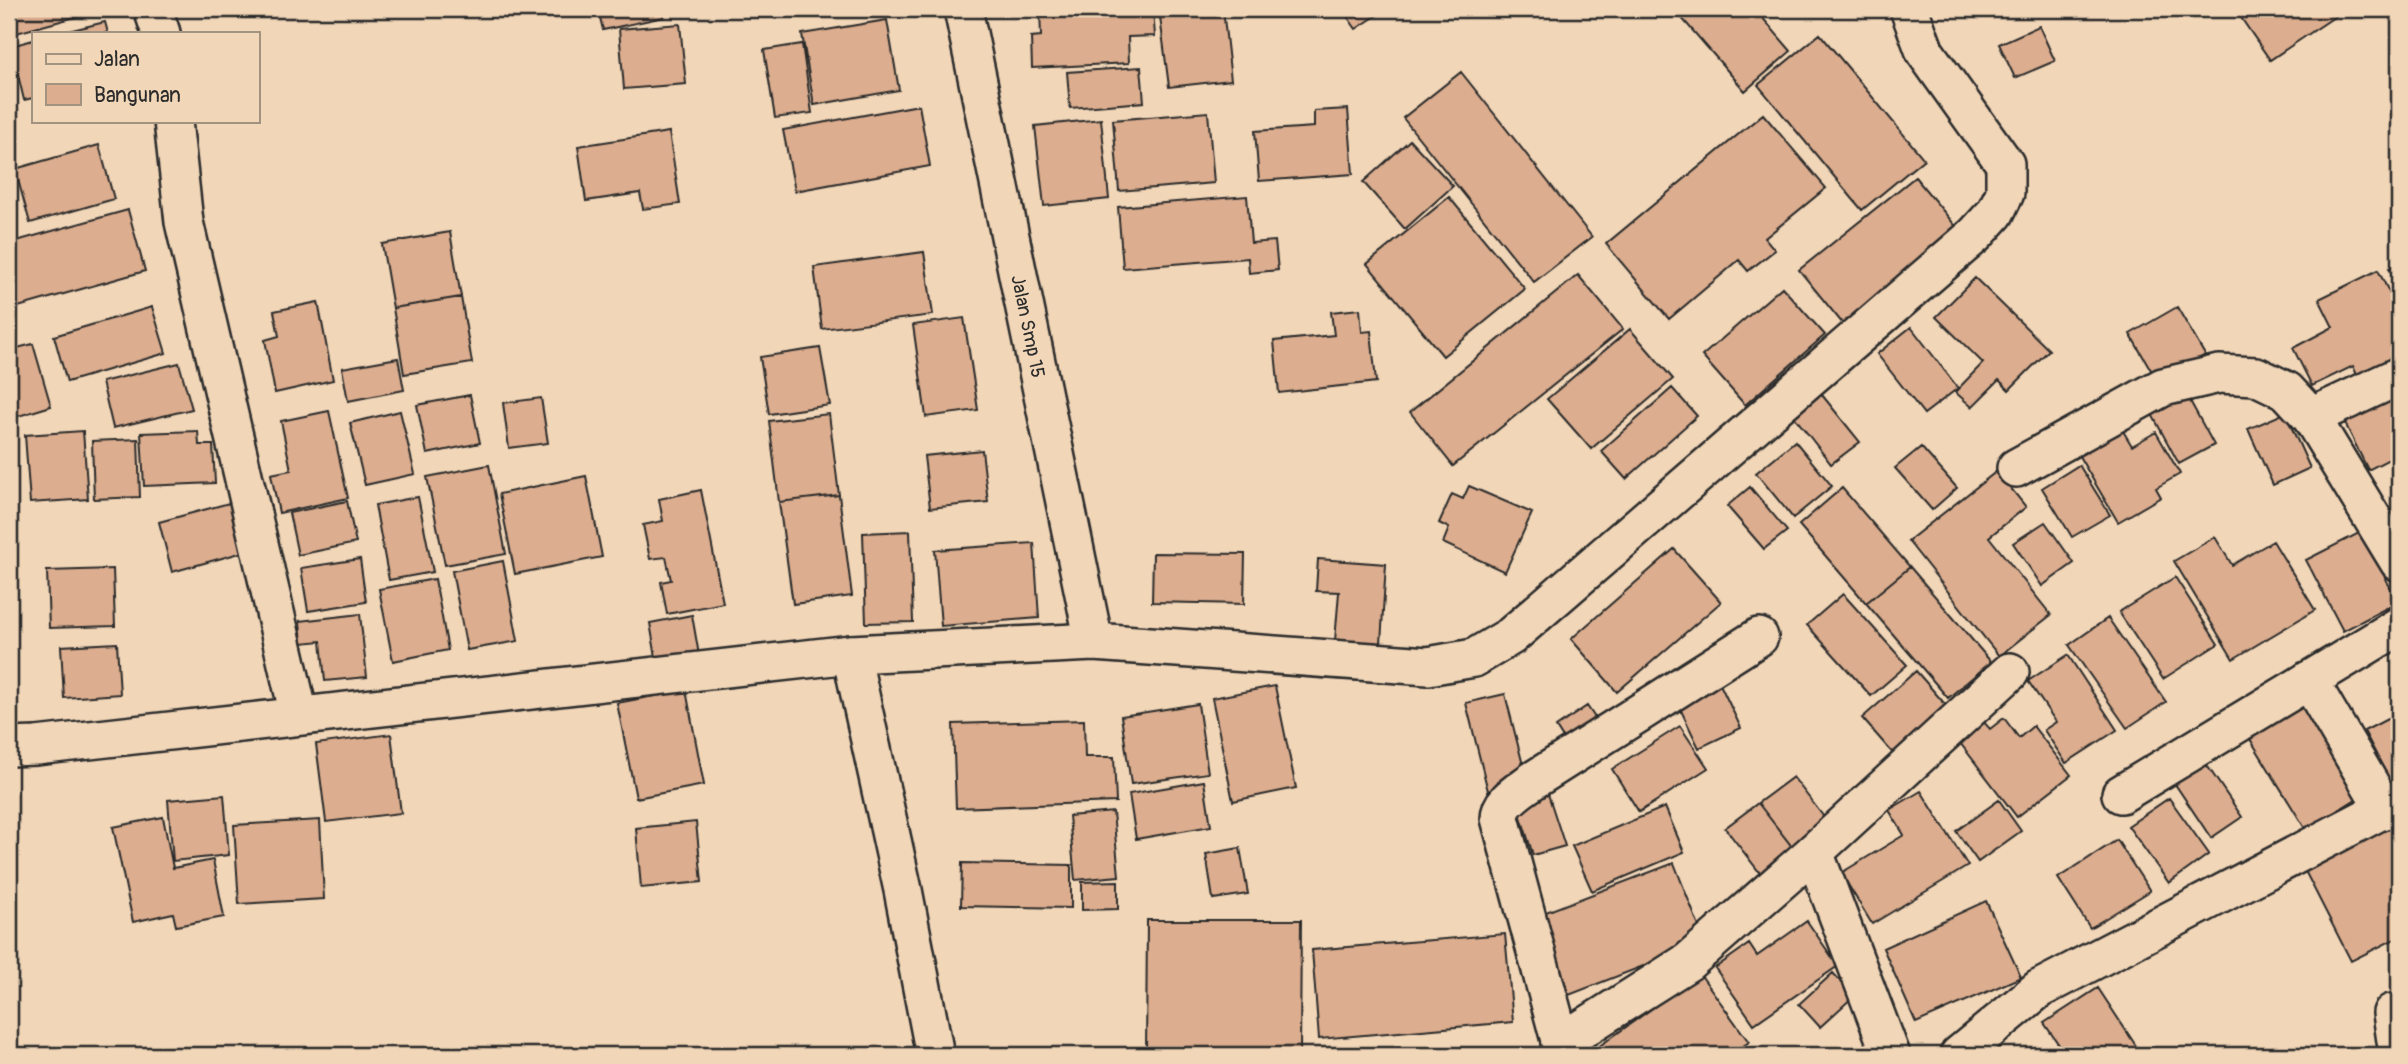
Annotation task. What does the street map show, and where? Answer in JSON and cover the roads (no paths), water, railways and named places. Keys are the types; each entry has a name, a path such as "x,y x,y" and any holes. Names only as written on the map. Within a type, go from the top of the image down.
{"street":[{"path":"153,9 161,32"},
{"name":"Jalan Smp 15","path":"963,9 1094,642"},
{"path":"9,747 851,654 1094,642 1428,666 1474,658 1511,636 1975,235 1995,213 2005,193 2005,164 1925,52 1909,9"},
{"path":"173,122 184,222 299,715"},
{"path":"2016,468 2163,387 2219,374 2256,376 2287,391 2311,417 2397,552"},
{"path":"2311,417 2399,376"},
{"path":"2121,794 2399,626"},
{"path":"1759,637 1532,781 1505,802 1500,810 1562,1049 1688,962 1814,852 2010,672"},
{"path":"851,654 904,890 935,1055"},
{"path":"1959,1055 2039,989 2392,805 2309,680"},
{"path":"1814,852 1891,1055"},
{"path":"2392,1013 2398,1055"}]}
